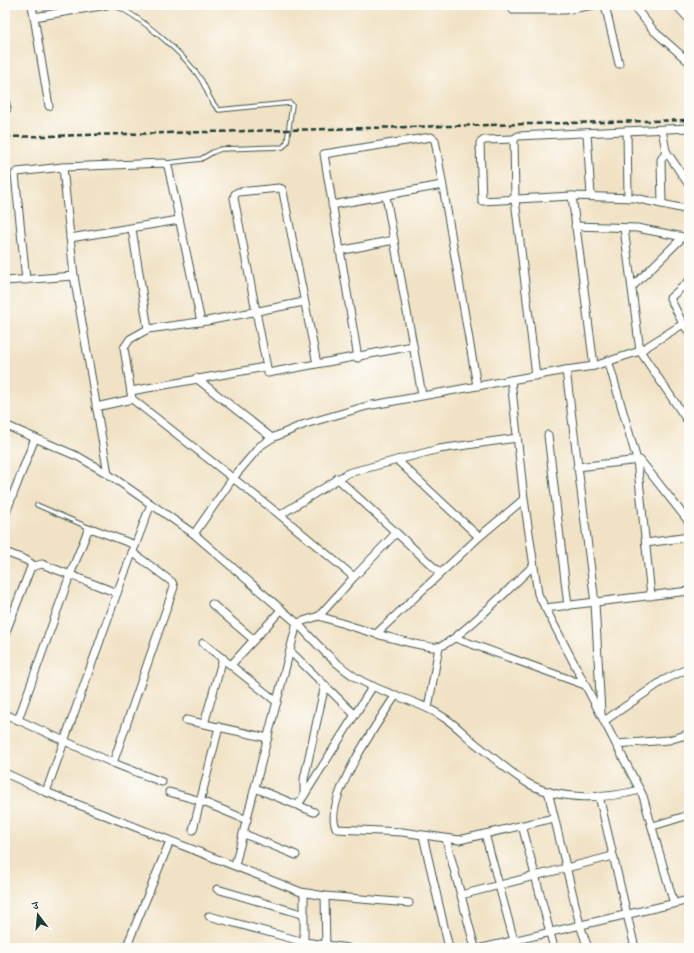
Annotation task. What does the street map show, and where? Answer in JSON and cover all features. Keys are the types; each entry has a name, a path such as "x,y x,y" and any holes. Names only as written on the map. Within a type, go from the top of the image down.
{"street":[{"path":"32,5 49,106"},
{"path":"34,17 107,5"},
{"path":"513,10 565,10 594,5"},
{"path":"605,5 619,64"},
{"path":"633,5 654,30 689,62"},
{"path":"676,5 689,19"},
{"path":"5,100 7,109"},
{"path":"689,128 518,136 514,139 484,140 480,143 482,201 572,196 628,197 689,210"},
{"path":"662,130 666,151 689,185"},
{"path":"627,131 628,197"},
{"path":"587,133 591,196"},
{"path":"358,358 324,157 326,153 431,137 435,140 477,386"},
{"path":"514,139 515,200 536,376"},
{"path":"662,204 661,160 666,151"},
{"path":"26,280 15,174 19,171 63,167 167,164 201,322"},
{"path":"63,167 74,276 108,474"},
{"path":"332,205 442,185"},
{"path":"317,364 282,189 238,192 235,194 234,198 257,312 266,371 269,374 317,364 358,358 413,346"},
{"path":"386,196 422,395"},
{"path":"572,196 594,366"},
{"path":"70,238 179,220"},
{"path":"575,226 637,228 686,238"},
{"path":"132,228 148,329"},
{"path":"624,228 640,351 689,423"},
{"path":"632,287 686,238"},
{"path":"339,251 394,240"},
{"path":"5,281 74,276"},
{"path":"689,281 670,298 682,324 689,332"},
{"path":"304,302 201,322 148,329 130,339 124,348 132,399 280,515 354,577"},
{"path":"194,534 233,478 260,446 272,438 305,424 367,406 422,395 594,366 608,360 640,351 682,324"},
{"path":"608,360 637,460 651,596"},
{"path":"131,391 266,366"},
{"path":"566,370 595,603 603,718"},
{"path":"196,378 272,438"},
{"path":"511,380 524,499 538,594 640,790 652,826 674,904"},
{"path":"96,407 132,399"},
{"path":"5,425 79,457 108,474 194,534 296,623 333,660 349,673 373,686 428,708 444,717 515,775 534,786 567,795 600,796 640,790"},
{"path":"548,434 568,606"},
{"path":"5,515 35,438"},
{"path":"280,515 337,478 372,465 439,449 517,438"},
{"path":"397,460 479,537"},
{"path":"577,467 637,460 642,461 689,522"},
{"path":"337,478 440,574"},
{"path":"376,634 479,537 524,499"},
{"path":"46,792 150,504"},
{"path":"18,720 70,575 90,528 134,548 172,582 174,587 113,763"},
{"path":"296,623 319,616 396,533"},
{"path":"646,543 689,537"},
{"path":"5,552 26,560 33,565 42,564 117,593"},
{"path":"5,634 33,565"},
{"path":"319,616 376,634 412,643 439,647 456,638 533,566"},
{"path":"545,608 689,591"},
{"path":"212,604 254,640"},
{"path":"231,665 281,610"},
{"path":"235,865 296,623"},
{"path":"456,638 585,685"},
{"path":"203,643 277,702"},
{"path":"428,708 439,647"},
{"path":"290,651 355,715"},
{"path":"204,724 223,658"},
{"path":"603,718 664,680 689,668"},
{"path":"304,795 304,779 325,685"},
{"path":"298,805 373,686"},
{"path":"396,696 353,762 337,805 334,823 336,829 402,832 446,839 468,839 554,818"},
{"path":"5,714 113,763 162,782"},
{"path":"186,720 268,738"},
{"path":"193,830 219,728"},
{"path":"616,744 669,740 689,734"},
{"path":"5,773 46,792 304,893 409,903"},
{"path":"255,788 314,812"},
{"path":"548,791 580,925 588,948"},
{"path":"169,792 201,801 247,820"},
{"path":"600,796 636,948"},
{"path":"652,826 689,815"},
{"path":"522,825 554,948"},
{"path":"244,834 296,855"},
{"path":"485,834 516,948"},
{"path":"422,836 449,948"},
{"path":"446,839 475,948"},
{"path":"126,948 170,841"},
{"path":"461,895 613,856"},
{"path":"217,889 305,915"},
{"path":"304,893 304,942"},
{"path":"325,896 326,946"},
{"path":"482,948 689,900"},
{"path":"209,916 304,942 348,948"}],"lane":[{"path":"113,5 129,13 179,53 200,78 218,110 290,103 292,105 287,142 283,147 221,149 201,159 167,164"},
{"path":"37,505 90,528"}],"railway":[{"path":"5,137 689,120"}]}
